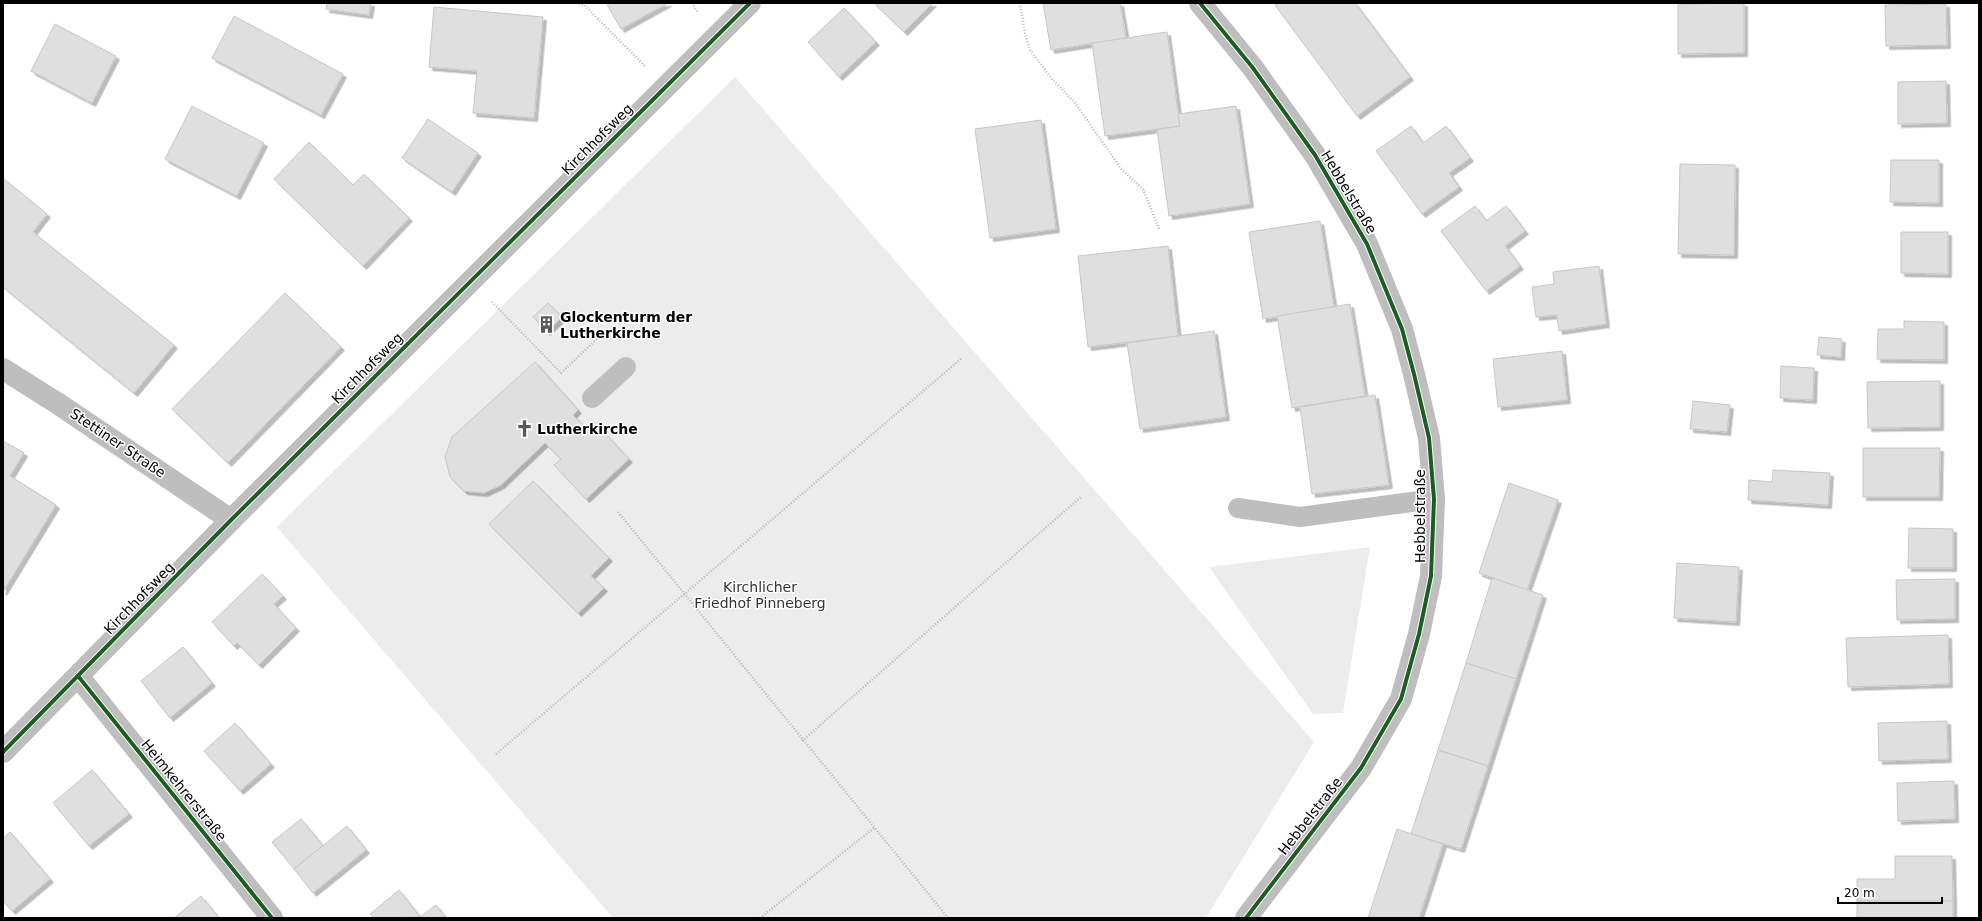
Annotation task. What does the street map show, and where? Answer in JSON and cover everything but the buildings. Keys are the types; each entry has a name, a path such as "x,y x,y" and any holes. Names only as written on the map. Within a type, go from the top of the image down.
{"street":[{"name":"Kirchhofsweg","path":"3,752 231,520 750,3"},
{"name":"Hebbelstraße","path":"1200,3 1253,68 1314,155 1367,244 1402,329 1414,374 1429,438 1434,499 1431,576 1419,634 1401,699 1361,768 1246,918"},
{"name":"Stettiner Straße","path":"3,369 57,403 231,520"},
{"name":"Heimkehrerstraße","path":"78,676 272,918"}],"lane":[{"path":"592,398 626,367"},
{"path":"1238,508 1300,517 1434,499"}],"path":[{"path":"576,3 584,6 666,86"},
{"path":"1020,3 1025,33 1030,50 1051,78 1075,103 1122,170 1143,189 1160,229"},
{"path":"471,280 561,373 600,336"},
{"path":"496,754 962,358"},
{"path":"802,741 1082,496"},
{"path":"618,512 802,741 948,918"},
{"path":"760,918 874,828"}],"green space":[{"name":"Kirchlicher Friedhof Pinneberg","path":"735,77 1314,742 1206,918 613,918 277,527"},
{"path":"1370,547 1343,713 1313,714 1209,567"}],"cycle path":[{"path":"3,752 231,520 750,3"},
{"path":"1200,3 1253,68 1315,155 1367,244 1402,329 1414,374 1429,438 1434,499 1431,576 1419,634 1401,699 1361,768 1246,918"},
{"path":"78,676 272,918"}],"place":[{"name":"Glockenturm der Lutherkirche","path":"547,325"},
{"name":"Lutherkirche","path":"524,429"}]}
